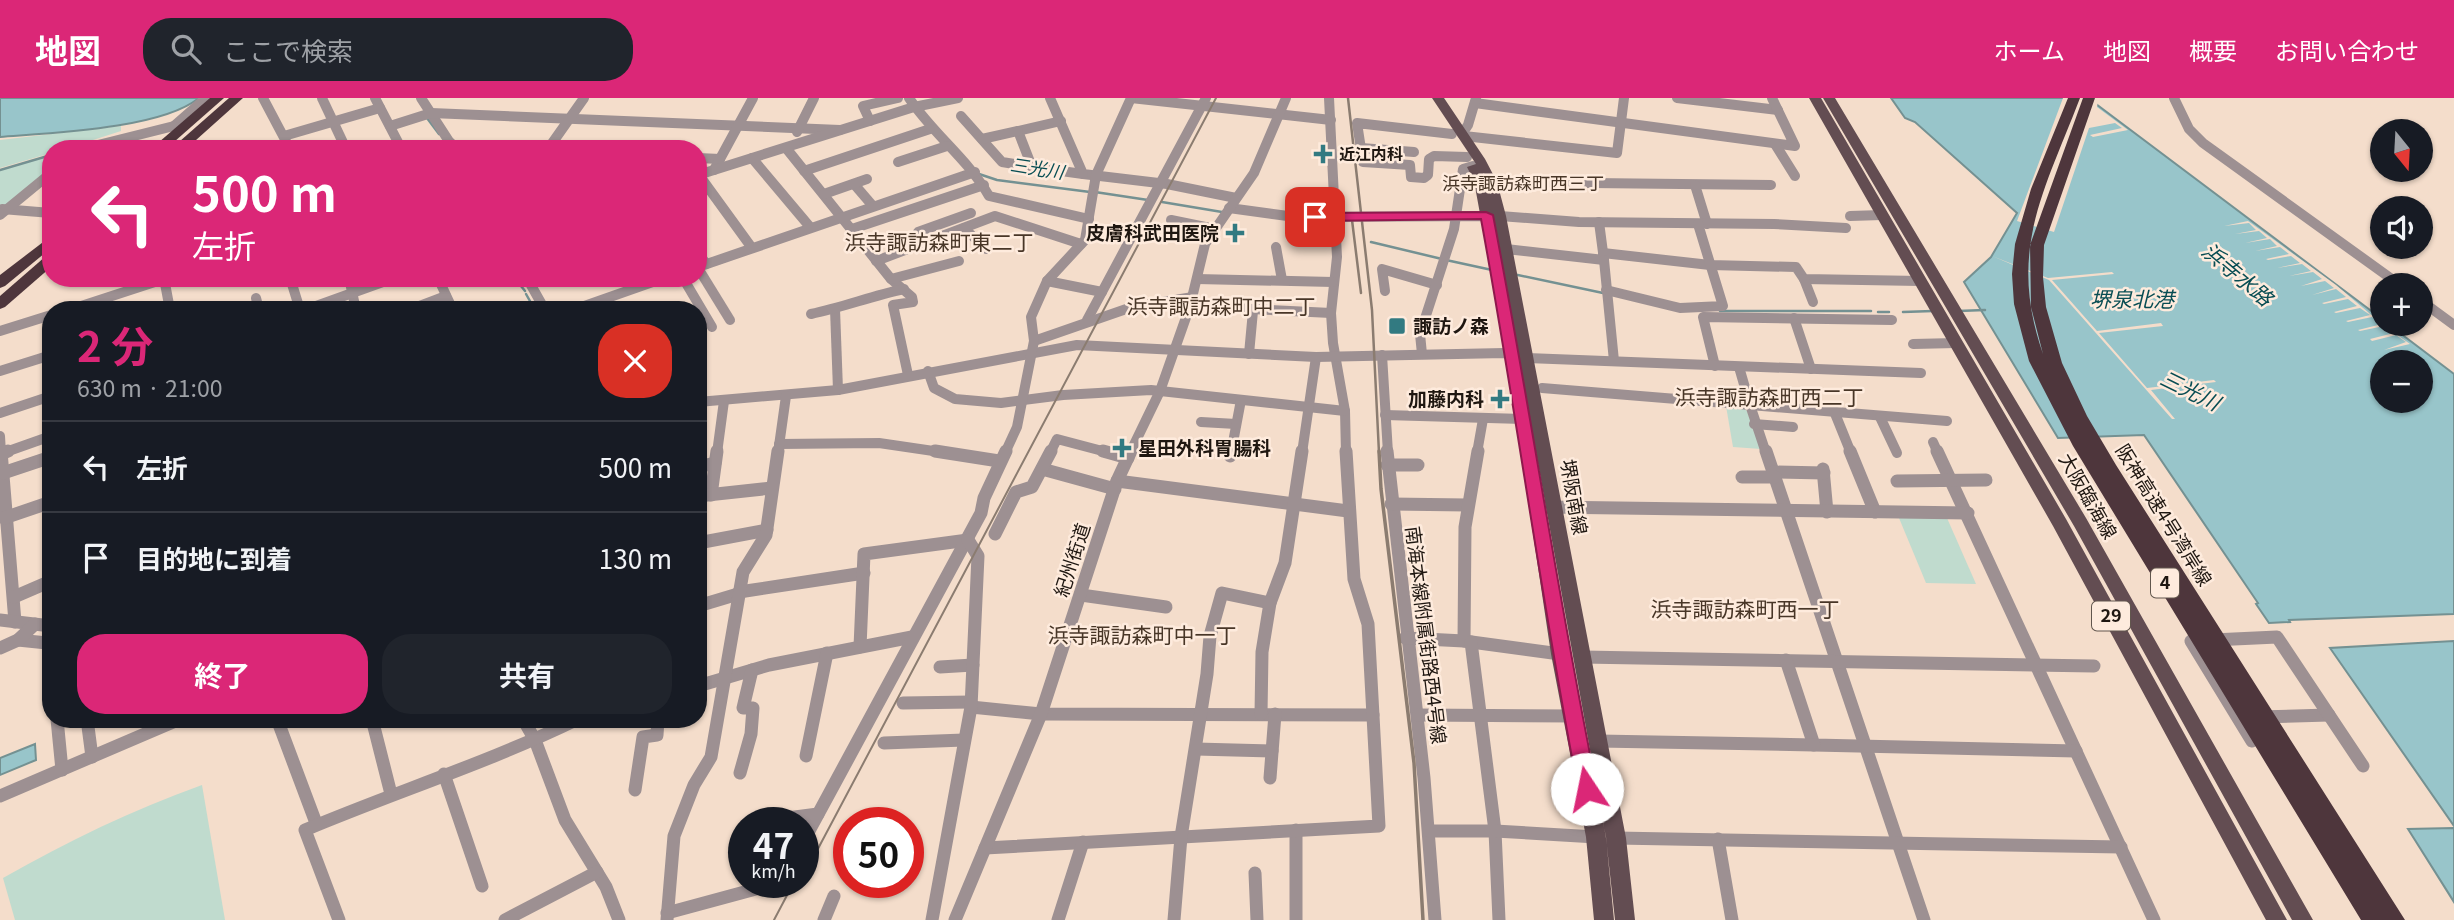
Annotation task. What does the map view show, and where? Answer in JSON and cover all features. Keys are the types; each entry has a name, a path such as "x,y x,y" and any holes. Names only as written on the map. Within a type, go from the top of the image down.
{"highway":[{"path":"166,140 179,126 218,98"},
{"path":"178,140 227,98"},
{"path":"188,140 237,98"},
{"path":"198,140 246,98"},
{"name":"阪神高速4号湾岸線","path":"2074,98 2022,243 2020,287 2023,314 2041,369 2056,402 2094,467 2373,920"},
{"name":"阪神高速4号湾岸線","path":"2089,98 2037,245 2035,267 2038,314 2055,369 2105,460 2394,920"},
{"path":"0,284 42,248"},
{"path":"0,291 42,260"},
{"path":"0,304 29,278 42,262"},
{"path":"0,311 42,277"}],"main road":[{"name":"堺阪南線","path":"1427,98 1459,135 1480,181 1506,249 1504,272"},
{"name":"堺阪南線","path":"1437,98 1491,182 1493,216 1519,356 1555,507 1599,741 1616,838 1625,920"},
{"path":"1807,98 1825,117"},
{"name":"大阪臨海線","path":"1815,98 1920,281 1945,310 1956,343 2060,523 2277,920"},
{"name":"大阪臨海線","path":"1829,98 1945,310 2080,522 2302,920"},
{"name":"堺阪南線","path":"1519,356 1523,419 1536,507 1560,654 1596,837 1604,920"}],"street":[{"path":"120,140 179,126 206,98"},
{"path":"263,98 286,140"},
{"path":"323,98 342,140"},
{"path":"422,98 426,115 442,140"},
{"path":"554,140 584,98"},
{"path":"714,170 753,98"},
{"path":"788,146 814,98"},
{"path":"870,121 863,106 898,98"},
{"path":"707,172 870,121 911,103 958,98"},
{"path":"1050,98 1083,174"},
{"path":"819,812 981,513 999,461 1017,427 1034,341 1031,317 1047,281 1085,240 1096,175 1131,98 1204,102 1277,115 1331,120"},
{"name":"紀州街道","path":"955,920 1041,715 1116,485 1160,391 1192,302 1200,257 1215,229 1254,173 1286,98"},
{"path":"985,848 1379,826 1368,624 1353,579 1345,411 1335,356 1331,313 1337,257 1329,98"},
{"path":"1470,162 1434,156 1429,159 1428,175 1424,178 1411,177 1410,165 1363,162 1357,123 1616,153 1624,98"},
{"path":"1677,98 1778,110"},
{"path":"1459,135 1468,125 1475,101 1795,146 1772,98"},
{"path":"2174,98 2189,130 2203,143 2383,273"},
{"path":"1087,320 1204,102"},
{"path":"284,136 378,103 397,140"},
{"path":"911,103 930,129 979,178 989,196 995,216"},
{"path":"390,126 426,115 840,130"},
{"path":"961,116 1002,162 1160,183 1236,198"},
{"path":"982,139 1061,121"},
{"path":"804,171 930,129"},
{"path":"1018,131 1032,167"},
{"path":"1775,144 1789,172"},
{"path":"788,146 804,171 876,261 891,279 912,296 914,302 893,305 908,375"},
{"path":"898,162 947,146"},
{"path":"1361,148 1414,152"},
{"path":"707,158 720,159"},
{"path":"752,158 810,227"},
{"path":"1422,354 1420,334 1457,216 1463,169 1470,162"},
{"path":"707,264 872,205 979,178"},
{"path":"852,229 903,212 979,178"},
{"path":"824,194 867,179"},
{"path":"2,211 42,180"},
{"path":"1491,182 1771,185"},
{"path":"853,184 872,205"},
{"path":"1606,293 1680,308 1723,306 1710,265 1695,185"},
{"path":"707,186 752,247"},
{"path":"989,196 1089,219"},
{"path":"894,200 903,212"},
{"path":"2,211 42,213"},
{"path":"1228,211 1294,217 1493,216 1599,222 1846,228"},
{"path":"925,242 918,232 971,213"},
{"path":"1850,216 1882,215"},
{"path":"876,261 995,216 1081,244"},
{"path":"1171,220 1215,229"},
{"path":"1599,222 1614,360"},
{"path":"964,228 986,249"},
{"path":"1276,247 1282,280"},
{"path":"1506,249 1710,265 1796,267 1815,298"},
{"path":"891,279 959,261"},
{"path":"1385,292 1382,269 1437,285"},
{"path":"707,277 730,320"},
{"path":"1197,279 1333,282"},
{"path":"1804,279 1920,281"},
{"path":"1852,280 1858,295"},
{"path":"1047,281 1102,292"},
{"path":"97,301 140,287"},
{"path":"351,287 354,301"},
{"path":"329,301 369,287"},
{"path":"442,287 448,301"},
{"path":"599,301 638,287"},
{"path":"811,314 835,309 865,296 904,289"},
{"path":"433,301 446,296"},
{"path":"1034,341 1087,320 1145,303 1192,302 1253,311 1331,313"},
{"path":"835,309 838,390"},
{"path":"2433,310 2454,325"},
{"path":"1249,354 1253,311"},
{"path":"1715,366 1703,317 1892,320"},
{"path":"0,331 42,318"},
{"path":"1794,318 1811,369"},
{"path":"707,319 712,327"},
{"path":"1913,344 1956,343"},
{"path":"707,402 838,390 928,371 1087,344 1315,356 1457,352 1715,366 1921,373"},
{"name":"南海本線附属街路西4号線","path":"1382,355 1387,465 1405,638 1418,715 1435,920"},
{"path":"1270,778 1272,751 1262,652 1270,603 1285,563 1315,356"},
{"path":"0,371 42,358"},
{"path":"1739,367 1754,424 1787,511 1924,920"},
{"path":"928,371 934,387 955,399 1001,403 1063,394 1160,391 1345,411"},
{"path":"1542,388 1947,421"},
{"path":"728,898 667,916 674,836 694,785 711,757 743,572 767,530 786,396"},
{"path":"0,413 42,399"},
{"path":"1230,456 1241,400"},
{"path":"707,487 715,463 724,401"},
{"path":"1835,411 1875,512"},
{"path":"1385,415 1523,419"},
{"path":"1881,417 1897,453"},
{"path":"1483,419 1467,505 1467,641 1495,831 1499,920"},
{"path":"1201,422 1236,424"},
{"path":"1754,424 1793,427"},
{"path":"0,436 4,473 4,518 15,622"},
{"path":"1,454 42,439"},
{"path":"995,534 1016,492 1032,487 1057,439 1128,458"},
{"path":"1933,442 2154,920"},
{"path":"779,444 879,443 999,461"},
{"path":"4,473 42,460"},
{"path":"707,465 715,463"},
{"path":"1387,465 1418,465"},
{"path":"1042,470 1116,485 1294,502 1348,511"},
{"path":"1742,477 1824,471 1827,512"},
{"path":"1897,481 1986,480"},
{"path":"707,496 772,488"},
{"path":"1391,504 1467,505"},
{"path":"4,518 42,505"},
{"path":"1536,507 1968,513"},
{"path":"707,541 767,530"},
{"path":"860,646 864,554 968,540"},
{"path":"932,920 971,704 978,556 968,540"},
{"path":"707,603 738,593 864,573"},
{"path":"14,597 42,585"},
{"path":"1174,920 1181,837 1196,749 1210,636 1222,593 1270,603"},
{"path":"1081,595 1166,607"},
{"path":"0,620 42,625"},
{"path":"0,648 18,640 35,624"},
{"path":"707,684 752,670 827,653 912,638"},
{"path":"1405,638 1467,641 1560,654"},
{"path":"2362,920 2191,641 2277,638 2363,766"},
{"path":"18,640 42,642"},
{"path":"806,756 827,653"},
{"path":"1582,657 2094,666"},
{"path":"1786,660 1814,745"},
{"path":"940,667 973,664"},
{"path":"740,773 751,734 753,708 743,708 752,670"},
{"path":"903,703 971,704 1041,715 1373,715"},
{"path":"1418,715 1574,716"},
{"path":"2238,718 2329,715"},
{"path":"58,728 62,770"},
{"path":"88,728 92,757"},
{"path":"0,796 92,757 144,728"},
{"path":"280,728 316,823"},
{"path":"374,728 391,794"},
{"path":"528,728 565,820 606,887 620,920"},
{"path":"340,920 305,830 316,823 535,740 560,728"},
{"path":"635,790 643,737 657,735 657,728"},
{"path":"884,743 964,740"},
{"path":"1599,741 2076,751"},
{"path":"1196,749 1272,751"},
{"path":"444,774 482,886"},
{"path":"1296,831 1296,920"},
{"path":"1429,831 1495,831 1596,837"},
{"path":"1616,838 2121,846"},
{"path":"1718,839 1732,920"},
{"path":"1058,920 1083,842"},
{"path":"505,920 597,872"},
{"path":"1255,873 1257,920"},
{"path":"824,920 833,898"}],"green space":[{"path":"121,126 121,131 93,140 42,140 42,156 0,168 0,140"},
{"path":"42,158 42,177 8,204 0,206 0,170"},
{"path":"1726,406 1742,407 1747,411 1761,449 1733,447"},
{"path":"1899,518 1947,518 1976,584 1926,583"},
{"path":"202,785 225,920 15,920 3,878 101,827"}],"water":[{"path":"0,98 199,98 159,117 133,123 0,137"},
{"name":"堺泉北港","path":"1891,98 2088,98 2370,310 2370,336 2404,336 2422,350 2370,350 2370,413 2433,413 2433,358 2454,374 2454,614 2269,623 2144,435 2058,438 1964,282 1991,257 2017,213 1915,122 1905,118"},
{"path":"2454,641 2454,826 2330,648"},
{"path":"35,744 36,760 0,775 0,758"},
{"path":"2454,828 2454,902 2408,829"}],"pier":[{"path":"2063,98 2094,98 2098,101 2097,107 2128,130 2093,137 2090,135 2122,128 2115,123 2089,128 2054,232 2017,221"},
{"path":"2248,221 2336,285 2370,315 2360,308 2334,312 2357,306 2348,299 2322,303 2346,297 2336,289 2312,295 2334,288 2325,281 2301,286 2322,279 2313,272 2289,276 2311,271 2302,264 2277,268 2300,263 2291,256 2266,259 2289,254 2280,247 2255,251 2277,246 2270,239 2245,243 2267,238 2259,231 2235,234 2256,230 2249,223 2224,226"},
{"path":"1992,256 2048,278 2112,272 2114,274 2052,280 2097,331 2161,323 2163,326 2099,333 2147,388 2214,380 2216,382 2151,390 2175,419 2172,419 2049,280"},
{"path":"2370,315 2370,317 2346,321"},
{"path":"2382,336 2392,336 2372,341 2370,339"},
{"path":"2397,336 2410,344 2384,350 2406,342"}],"waterway":[{"name":"三光川","path":"427,118 439,134"},
{"name":"三光川","path":"0,170 42,158"},
{"name":"三光川","path":"979,174 997,180 1090,192"},
{"name":"三光川","path":"1095,192 1148,200"},
{"name":"三光川","path":"1162,202 1222,212"},
{"name":"三光川","path":"1297,222 1331,232"},
{"name":"三光川","path":"1371,242 1442,259"},
{"name":"三光川","path":"1446,260 1492,270"},
{"name":"三光川","path":"1513,274 1603,293"},
{"name":"三光川","path":"522,287 525,291"},
{"name":"三光川","path":"526,294 530,301"},
{"name":"三光川","path":"1958,311 1985,310"},
{"name":"三光川","path":"1720,311 1871,311"},
{"name":"三光川","path":"1903,312 1933,311"},
{"name":"三光川","path":"1878,312 1889,312"}],"tram line":[{"path":"819,847 1216,98"},
{"path":"774,920 786,898"}],"railway":[{"path":"1348,98 1372,310 1379,453"},
{"path":"1352,220 1361,293"},
{"path":"1379,451 1381,489 1414,763 1423,920"}],"place":[{"name":"近江内科","path":"1323,154"},
{"name":"皮膚科武田医院","path":"1235,233"},
{"name":"諏訪ノ森","path":"1397,326"},
{"name":"加藤内科","path":"1500,399"},
{"name":"星田外科胃腸科","path":"1122,448"}],"district":[{"name":"浜寺諏訪森町西三丁","path":"1523,184"},
{"name":"浜寺諏訪森町東二丁","path":"939,243"},
{"name":"浜寺諏訪森町中二丁","path":"1221,307"},
{"name":"浜寺諏訪森町西二丁","path":"1769,398"},
{"name":"浜寺諏訪森町西一丁","path":"1745,610"},
{"name":"浜寺諏訪森町中一丁","path":"1142,636"}],"route":[{"path":"1315,217 1486,215 1515,367 1560,654 1587,789"}],"water label":[{"name":"浜寺水路","path":"2237,275"}]}
